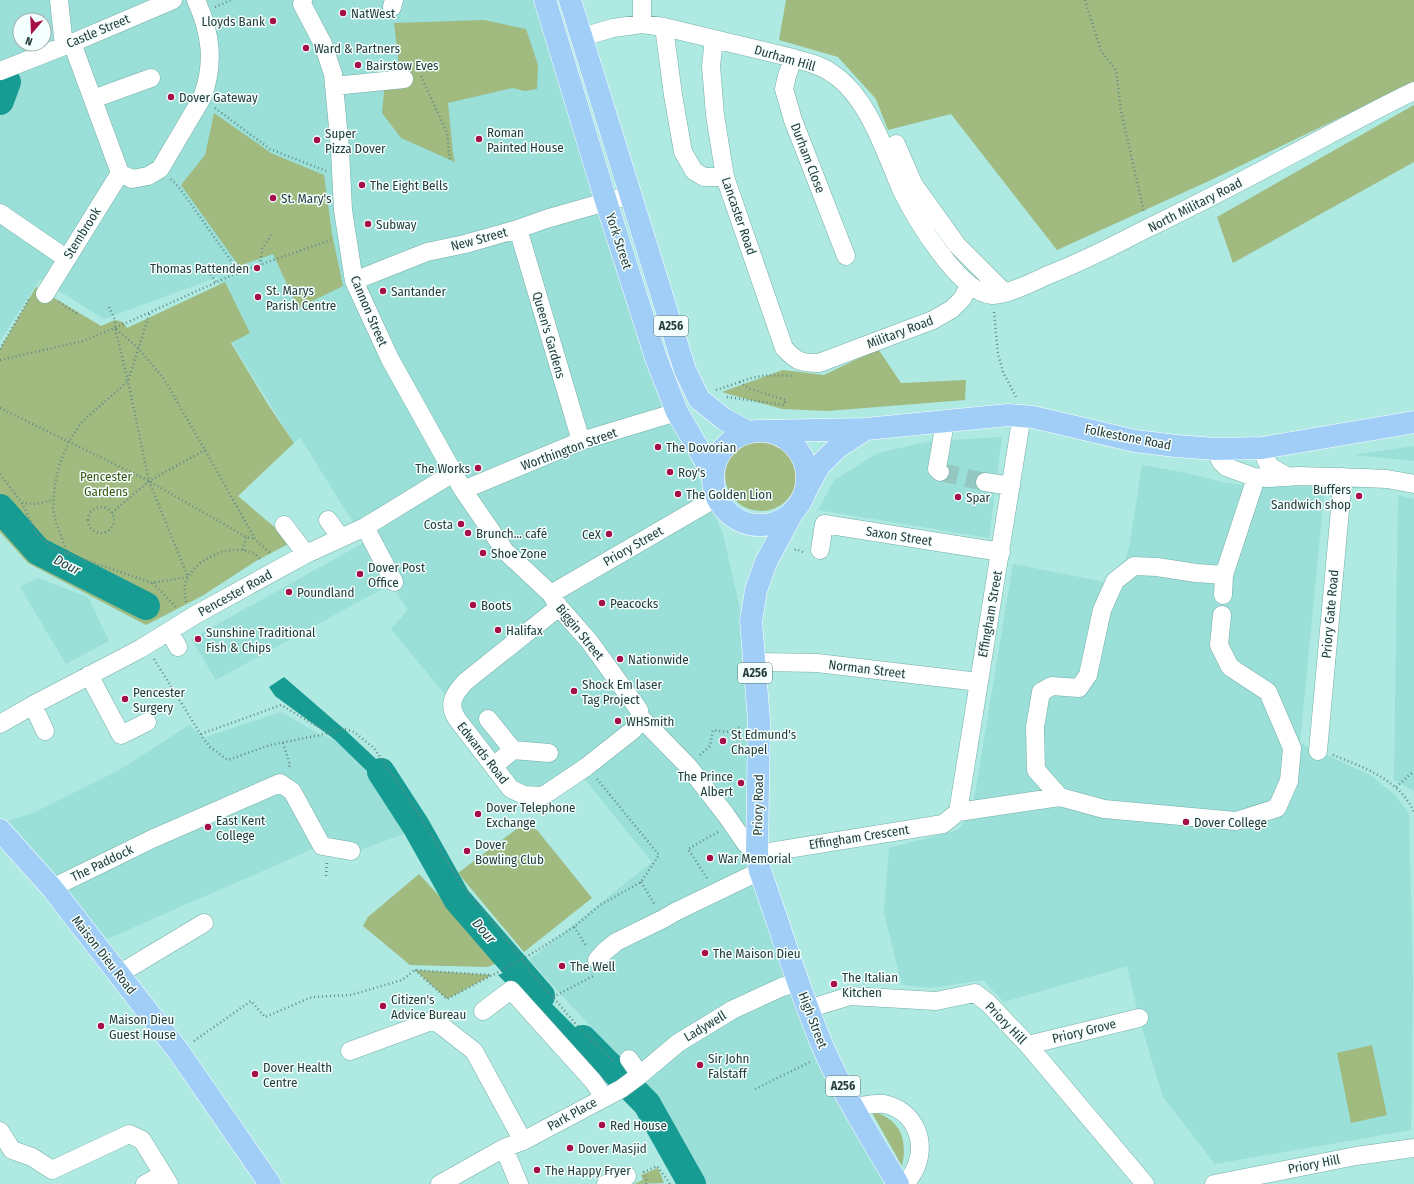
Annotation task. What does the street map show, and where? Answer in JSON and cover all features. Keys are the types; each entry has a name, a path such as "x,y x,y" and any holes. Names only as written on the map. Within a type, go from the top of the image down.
{"main road":[{"name":"York Street","path":"545,0 606,201 656,358 676,412 713,474"},
{"name":"York Street","path":"570,0 685,370 699,399 724,419 758,432"},
{"name":"Folkestone Road","path":"758,432 866,429 945,422 1008,415 1020,408 1074,426 1135,441 1215,449 1262,448 1414,422"},
{"name":"Folkestone Road","path":"805,491 820,466 838,447 866,429"},
{"path":"758,432 780,435 791,442 800,452 805,464 807,478 805,491 801,501 794,510 784,518 772,523 760,525 748,523 736,518 726,510 716,498 713,474 720,454 727,444 737,437 758,432"},
{"name":"Priory Road","path":"758,856 759,721 751,621 756,590 766,562 794,510"},
{"name":"Maison Dieu Road","path":"0,830 52,888 179,1052 270,1184"},
{"name":"High Street","path":"758,856 808,1009 827,1054 853,1107 898,1184"}],"street":[{"path":"59,0 68,44 93,99 120,173 132,179 148,176 160,169 202,98 210,72 211,55 205,24 196,0"},
{"name":"Castle Street","path":"0,72 174,0"},
{"path":"642,0 642,24"},
{"name":"Cannon Street","path":"298,1 323,44 333,74 340,149 343,210 347,235 390,359 453,473"},
{"name":"Durham Hill","path":"582,37 613,28 642,24 664,27 792,58 812,64 832,73 849,87 862,105 904,196 924,230 951,266 970,286"},
{"path":"664,27 673,95 683,152 694,170 704,177 725,177"},
{"name":"Lancaster Road","path":"714,39 711,66 715,115 725,177 784,348 794,359 806,363 819,363"},
{"name":"Durham Close","path":"792,58 784,89 793,120 846,256"},
{"path":"93,99 150,78"},
{"path":"334,86 404,79"},
{"name":"North Military Road","path":"999,294 1069,267 1147,229 1250,177 1369,112 1414,91"},
{"path":"896,144 914,185 957,245 999,294"},
{"name":"Stembrook","path":"45,294 120,173"},
{"name":"New Street","path":"362,278 427,252 466,244 541,220 630,195"},
{"path":"0,213 67,259"},
{"name":"Queen's Gardens","path":"518,228 581,442"},
{"path":"970,286 981,292 999,294"},
{"name":"Military Road","path":"819,363 933,320 952,309 962,299 970,286"},
{"name":"Effingham Street","path":"958,812 1001,552 1011,486 1020,408"},
{"name":"Worthington Street","path":"463,490 581,442 676,412"},
{"path":"940,472 937,469 945,422"},
{"path":"1262,448 1265,460 1269,466 1288,477"},
{"path":"1215,449 1221,462 1226,467 1254,477 1343,477 1386,479 1414,484"},
{"path":"453,473 463,490"},
{"name":"Pencester Road","path":"0,724 140,649 306,554 365,527 453,473"},
{"path":"1223,595 1224,575 1254,487 1254,477"},
{"name":"Priory Gate Road","path":"1318,747 1343,477"},
{"path":"985,482 1011,486"},
{"name":"Biggin Street","path":"463,490 505,551 555,601 589,641 639,710 640,717 688,766 746,844 758,856"},
{"name":"Priory Street","path":"555,601 716,498"},
{"path":"328,520 341,538"},
{"name":"Saxon Street","path":"820,550 824,524 1001,552"},
{"path":"284,525 306,554"},
{"path":"365,527 394,582"},
{"path":"1028,802 1036,770 1035,727 1041,692 1052,686 1079,688 1088,675 1102,610 1115,580 1134,566 1158,567 1196,573 1224,575"},
{"name":"Edwards Road","path":"555,601 465,682 444,708 453,713 511,789 524,795 542,796 586,767 633,730 640,717"},
{"path":"958,812 1060,797 1104,810 1236,821 1277,808 1290,782 1292,748 1268,692 1230,667 1219,645 1222,615"},
{"path":"178,647 182,624"},
{"name":"Norman Street","path":"754,662 818,659 979,682"},
{"path":"89,675 121,735 147,722"},
{"path":"33,705 46,731"},
{"path":"488,719 514,750"},
{"path":"494,766 514,750 549,753"},
{"path":"1036,770 1060,797"},
{"path":"280,783 292,791 322,846 351,851"},
{"name":"The Paddock","path":"52,888 152,839 280,783"},
{"name":"Effingham Crescent","path":"597,960 616,942 716,892 758,856 943,824 958,812"},
{"path":"119,974 191,939 204,923"},
{"name":"Ladywell","path":"631,1082 678,1043 732,1010 782,987 799,982"},
{"path":"483,1011 511,990 593,1081 604,1097"},
{"name":"Priory Hill","path":"808,1009 850,996 936,1001 975,993 988,1002 1028,1045 1145,1184"},
{"name":"Priory Grove","path":"1028,1045 1139,1018"},
{"path":"350,1051 434,1020 474,1051 523,1141"},
{"path":"621,1061 631,1082"},
{"name":"Park Place","path":"440,1184 504,1148 523,1141 631,1082"},
{"path":"853,1107 883,1104 901,1111 912,1121 919,1136 920,1153 915,1169 905,1184"},
{"path":"0,1132 12,1150 32,1157 52,1170 129,1134 142,1140 166,1179 145,1184"},
{"path":"504,1148 519,1184"},
{"name":"Priory Hill","path":"1214,1184 1356,1156 1414,1148"},
{"path":"606,1184 627,1176"}],"path":[{"path":"1086,0 1101,51 1116,70 1121,111 1147,229"},
{"path":"404,79 420,74 447,133 450,162"},
{"path":"202,98 270,149 341,178"},
{"path":"160,169 181,190 239,272"},
{"path":"260,265 262,249 271,235"},
{"path":"0,360 83,340 115,328 239,272 347,235"},
{"path":"203,265 216,282"},
{"path":"0,349 36,288 79,315"},
{"path":"999,294 1000,360 1003,372 1020,408"},
{"path":"109,307 115,320 115,328 149,481 188,577"},
{"path":"68,554 56,523 53,508 55,483 59,466 69,441 82,422 128,381 150,312"},
{"path":"115,328 138,348 164,379 255,539 279,569"},
{"path":"713,390 752,377 772,375 794,376"},
{"path":"726,397 784,405 786,400 750,389 740,382"},
{"path":"0,408 149,481 246,537 255,539"},
{"path":"112,513 149,481 205,450"},
{"path":"0,474 22,503 37,534 51,547 152,583 188,577"},
{"path":"22,503 36,504 54,500"},
{"path":"101,506 112,513 114,521 111,529 108,531 99,533 95,532 88,525 88,516 92,509 101,506"},
{"path":"243,550 246,537"},
{"path":"182,624 187,606 185,584 188,577 196,567 205,560 229,549 243,550 254,554 279,569"},
{"path":"154,658 210,747 228,760 270,745 344,729 354,732 374,748 414,806 460,883 523,959 531,973 580,1029 621,1061"},
{"path":"201,734 281,705 329,733"},
{"path":"688,766 710,746 713,730 726,732 759,721"},
{"path":"280,783 290,765 283,743"},
{"path":"1318,747 1328,753 1368,770 1396,787 1403,793 1414,809"},
{"path":"415,970 447,999 523,959 574,927 600,905 641,882 659,855 586,767"},
{"path":"1396,787 1414,771"},
{"path":"716,892 688,848 732,824"},
{"path":"641,882 663,919"},
{"path":"553,998 597,973 597,960 574,927"},
{"path":"179,1052 251,1000 265,1017 312,998 351,995 402,980 415,970 492,975"},
{"path":"755,1089 827,1054"},
{"path":"646,1184 647,1182 644,1172 657,1166 670,1184"}],"shaded area":[{"path":"0,0 539,0 665,399 723,534 756,679 751,880 833,1085 885,1184 706,1184 621,1059 529,960 652,862 582,776 537,812 443,692 391,629 408,610 391,584 216,680 191,639 365,542 300,437 294,443 228,336 218,277 104,319 40,279 0,341 0,110 7,100 0,76"},
{"path":"1002,437 989,538 818,510 834,480 878,453 931,441"},
{"path":"1414,446 1414,461 1353,455"},
{"name":"Dover College","path":"1142,465 1253,487 1316,486 1324,495 1300,743 1370,775 1395,795 1409,814 1413,979 1411,1130 1215,1164 1163,1097 1139,1018 1127,966 1004,1002 983,980 932,988 902,985 884,912 889,848 958,830 972,811 1013,564 1120,585 1130,542"},
{"path":"1398,495 1414,499 1414,791 1394,780"},
{"path":"38,578 88,597 109,641 66,664 20,587"},
{"name":"East Kent College","path":"281,712 320,735 334,739 370,774 406,833 350,854 315,848 107,939 8,821 33,813 121,769 189,725 203,738"}],"green space":[{"path":"786,0 1414,0 1414,82 1211,180 1057,250 951,114 888,130 876,99 838,57 779,40"},
{"path":"484,20 526,29 538,65 537,89 525,91 512,88 448,103 455,162 401,138 382,113 386,71 399,66 394,23"},
{"path":"1414,105 1414,162 1233,263 1217,217"},
{"path":"214,113 271,153 324,175 332,234 343,286 298,308 273,254 239,266 181,185 205,155"},
{"name":"Pencester Gardens","path":"225,282 250,333 231,343 269,406 294,443 238,496 292,542 256,561 202,596 146,625 28,563 0,532 0,349 36,287 101,326 115,320 123,322 127,328"},
{"path":"878,349 901,383 966,380 965,400 827,411 782,409 722,392 783,370 824,375"},
{"path":"761,439 781,445 791,455 797,475 791,495 781,505 761,511 741,505 731,495 725,475 731,455 741,445"},
{"path":"522,825 537,830 592,898 524,952 458,873"},
{"path":"419,874 500,962 487,967 410,965 363,926 368,917"},
{"path":"415,970 492,975 447,999"},
{"path":"1372,1045 1387,1115 1351,1123 1337,1053"},
{"path":"871,1111 889,1119 900,1131 904,1147 902,1166"},
{"path":"658,1168 664,1183 634,1184 643,1180 641,1175"}],"water":[{"path":"284,677 376,759 457,899 508,956 497,962 432,879 370,774 334,739 275,696 269,687"},
{"path":"516,968 613,1065 597,1074 498,975"}],"waterway":[{"name":"Dour","path":"0,101 7,82"},
{"name":"Dour","path":"0,508 38,551 146,606"},
{"name":"Dour","path":"381,772 416,826 457,899 541,996"},
{"name":"Dour","path":"583,1039 647,1104 692,1184"}],"tunnel":[{"path":"940,472 985,482"}],"place":[{"name":"NatWest","path":"343,13"},
{"name":"Lloyds Bank","path":"273,21"},
{"name":"Ward & Partners","path":"306,48"},
{"name":"Bairstow Eves","path":"358,65"},
{"name":"Dover Gateway","path":"171,97"},
{"name":"Roman Painted House","path":"479,139"},
{"name":"Super Pizza Dover","path":"317,140"},
{"name":"The Eight Bells","path":"362,185"},
{"name":"St. Mary's","path":"273,198"},
{"name":"Subway","path":"368,224"},
{"name":"Thomas Pattenden","path":"257,268"},
{"name":"Santander","path":"383,291"},
{"name":"St. Marys Parish Centre","path":"258,297"},
{"name":"The Dovorian","path":"658,447"},
{"name":"The Works","path":"478,468"},
{"name":"Roy's","path":"670,472"},
{"name":"The Golden Lion","path":"678,494"},
{"name":"Buffers Sandwich shop","path":"1359,496"},
{"name":"Spar","path":"958,497"},
{"name":"Costa","path":"461,524"},
{"name":"Brunch... café","path":"468,533"},
{"name":"CeX","path":"609,534"},
{"name":"Shoe Zone","path":"483,553"},
{"name":"Dover Post Office","path":"360,574"},
{"name":"Poundland","path":"289,592"},
{"name":"Peacocks","path":"602,603"},
{"name":"Boots","path":"473,605"},
{"name":"Halifax","path":"498,630"},
{"name":"Sunshine Traditional Fish & Chips","path":"198,639"},
{"name":"Nationwide","path":"620,659"},
{"name":"Shock Em laser Tag Project","path":"574,691"},
{"name":"Pencester Surgery","path":"125,699"},
{"name":"WHSmith","path":"618,721"},
{"name":"St Edmund's Chapel","path":"723,741"},
{"name":"The Prince Albert","path":"741,783"},
{"name":"Dover Telephone Exchange","path":"478,814"},
{"name":"Dover College","path":"1186,822"},
{"name":"East Kent College","path":"208,827"},
{"name":"Dover Bowling Club","path":"467,851"},
{"name":"War Memorial","path":"710,858"},
{"name":"The Maison Dieu","path":"705,953"},
{"name":"The Well","path":"562,966"},
{"name":"The Italian Kitchen","path":"834,984"},
{"name":"Citizen's Advice Bureau","path":"383,1006"},
{"name":"Maison Dieu Guest House","path":"101,1026"},
{"name":"Sir John Falstaff","path":"700,1065"},
{"name":"Dover Health Centre","path":"255,1074"},
{"name":"Red House","path":"602,1125"},
{"name":"Dover Masjid","path":"570,1148"},
{"name":"The Happy Fryer","path":"537,1170"}]}
